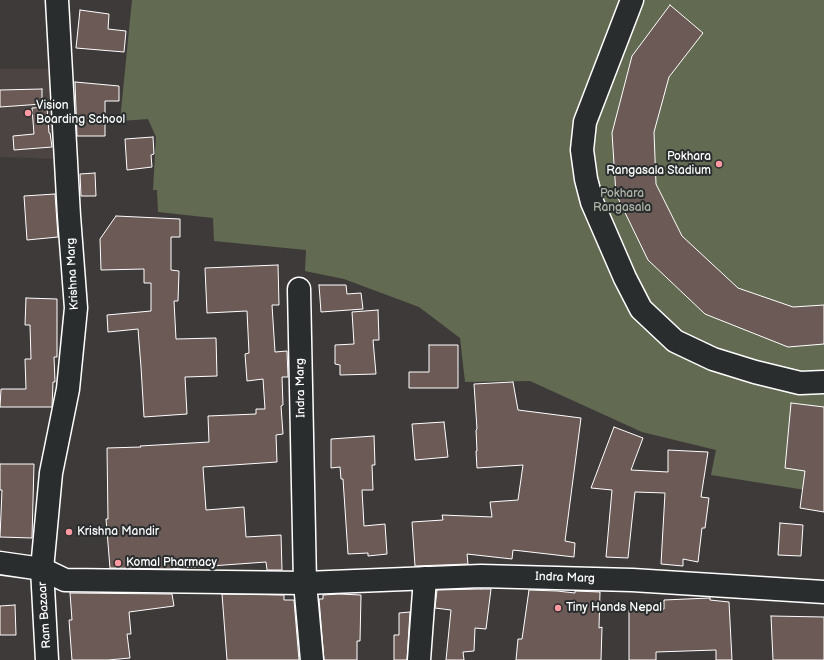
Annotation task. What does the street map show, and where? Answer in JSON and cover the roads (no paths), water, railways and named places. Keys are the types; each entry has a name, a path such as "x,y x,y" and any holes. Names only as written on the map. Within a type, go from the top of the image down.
{"street":[{"name":"Krishna Marg","path":"42,570 51,473 68,389 76,308 69,216 57,0"},
{"path":"632,0 585,122 582,150 586,179 592,202 625,278 641,309 675,341 713,359 754,372 800,383 824,382"},
{"name":"Indra Marg","path":"299,289 305,583"},
{"name":"Indra Marg","path":"0,564 42,570 65,580 305,583 481,576 632,580 824,592"},
{"name":"Ram Bazaar","path":"42,570 47,660"},
{"path":"419,660 425,578"},
{"path":"305,583 312,660"}],"place":[{"name":"Vision Boarding School","path":"28,113"},
{"name":"Pokhara Rangasala Stadium","path":"719,164"},
{"name":"Krishna Mandir","path":"69,532"},
{"name":"Komal Pharmacy","path":"118,563"},
{"name":"Tiny Hands Nepal","path":"558,608"}],"park label":[{"name":"Pokhara Rangasala","path":"622,201"}]}
